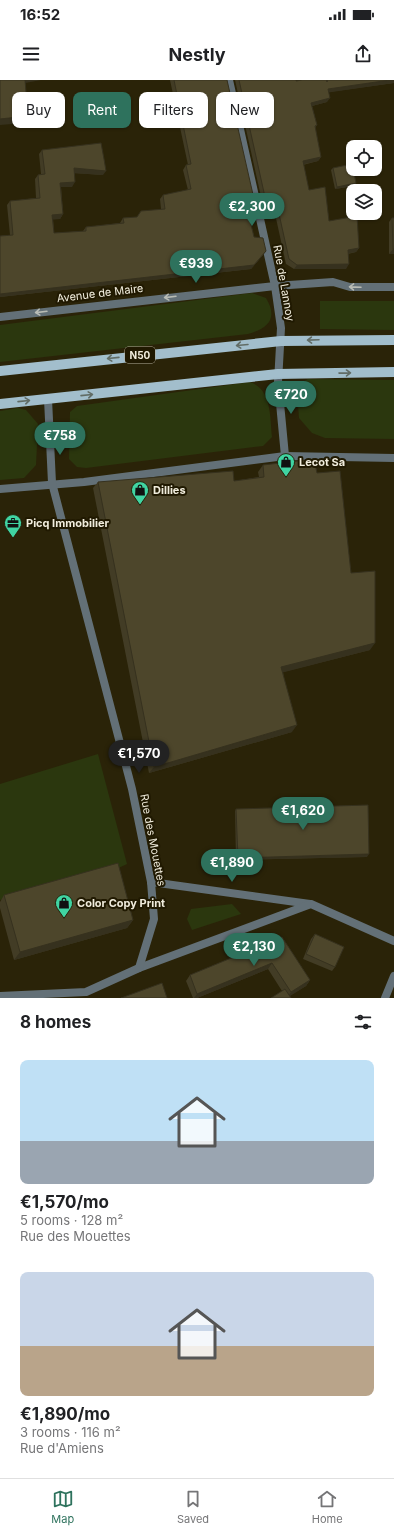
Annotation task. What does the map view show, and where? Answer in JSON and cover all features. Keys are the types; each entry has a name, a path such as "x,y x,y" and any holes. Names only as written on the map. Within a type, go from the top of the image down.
{"main road":[{"name":"N50","path":"0,371 281,341 394,340"},
{"path":"0,404 278,374 394,372"}],"street":[{"name":"Rue de Lannoy","path":"229,80 275,286 281,328 278,374 285,456"},
{"name":"Avenue de Maire","path":"0,317 275,286 334,282 350,287 394,287"},
{"path":"48,399 52,483"},
{"path":"0,489 52,483 84,482 285,456 394,458"},
{"name":"Rue des Mouettes","path":"52,483 132,789 151,882 154,919 139,968"},
{"path":"151,882 311,904 394,941"},
{"path":"0,997 55,996 86,992 139,968 311,904"},
{"path":"385,998 394,976"}],"green space":[{"path":"252,293 266,298 270,305 271,317 266,325 261,329 248,334 0,362 0,325"},
{"path":"320,301 394,301 394,330 320,329"},
{"path":"308,379 394,380 394,439 325,438 312,433 299,418 297,392 301,383"},
{"path":"250,382 257,386 266,397 270,413 272,437 263,446 86,468 77,467 69,459 70,412 77,406"},
{"path":"18,408 26,410 38,424 36,465 24,478 0,480 0,411"},
{"path":"98,754 127,864 112,871 0,900 0,784"},
{"path":"232,904 241,914 192,930 187,919 191,909"}],"building":[{"path":"0,80 25,80 26,92 12,92 12,118 0,119"},
{"path":"174,80 227,80 230,92 216,92 216,128 238,128 254,199 245,200 254,237 263,238 266,251 254,265 0,294 0,236 13,235 10,201 40,198 38,175 45,174 42,150 101,143 106,171 74,168 75,182 60,183 63,214 52,215 54,233 86,231 86,227 124,223 123,218 137,217 141,211 165,209 163,195 191,189 186,165 191,164 184,128 208,128 208,92 176,92"},
{"path":"239,80 390,80 328,89 330,98 311,103 317,125 315,126 321,157 303,161 309,190 325,187 329,221 346,218 346,220 357,220 359,248 348,250 349,264 297,265 289,259 275,196 265,197 250,128 274,128 274,92 242,92"},
{"path":"346,165 346,176 355,176 356,183 337,187 333,168"},
{"path":"392,218 394,218 394,249 393,249"},
{"path":"314,459 317,473 340,471 351,573 375,571 375,643 281,667 297,725 154,767 98,482 233,471 234,481 264,477 263,465"},
{"path":"368,805 369,854 238,858 236,809"},
{"name":"Color Copy Print","path":"118,863 133,920 20,952 4,895"},
{"path":"315,934 344,947 335,967 306,954"},
{"path":"282,937 310,980 291,992 272,963 197,994 190,975"},
{"path":"162,983 167,998 121,998"},
{"path":"285,989 291,998 271,998"}],"place":[{"name":"Lecot Sa","path":"286,477"},
{"name":"Dillies","path":"140,505"},
{"name":"Picq Immobilier","path":"13,538"},
{"name":"Color Copy Print","path":"64,918"}]}
